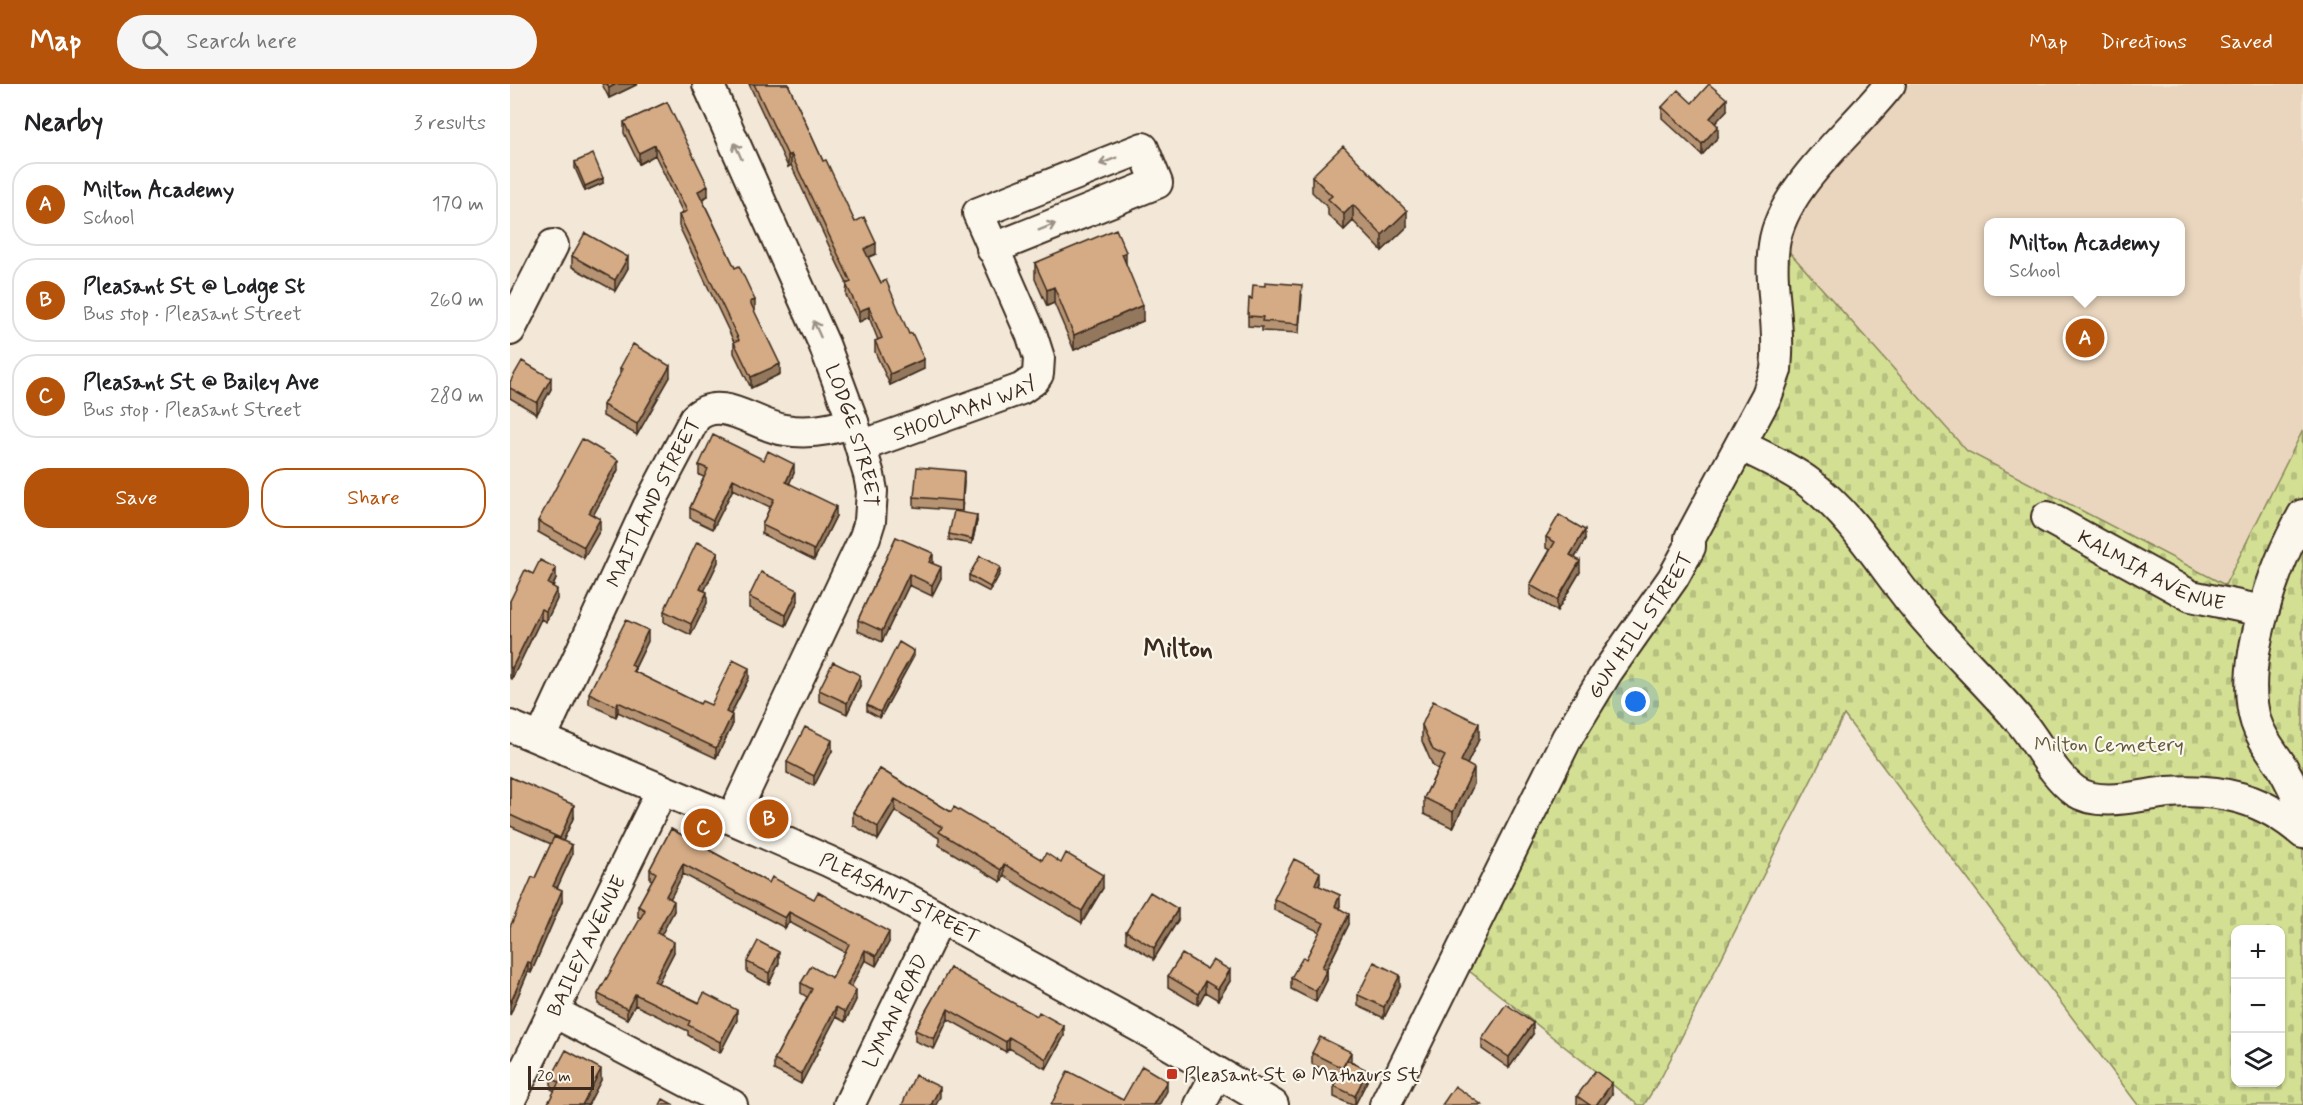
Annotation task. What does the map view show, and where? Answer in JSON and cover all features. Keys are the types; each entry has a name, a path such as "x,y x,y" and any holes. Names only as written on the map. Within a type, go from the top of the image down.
{"street":[{"name":"LODGE STREET","path":"708,84 824,344 857,434 872,491 870,521 865,537 732,819"},
{"name":"GUN HILL STREET","path":"1385,1105 1559,753 1594,691 1673,578 1690,547 1690,538 1767,395 1776,370 1778,339 1773,259 1781,219 1824,157 1890,84"},
{"name":"SHOOLMAN WAY","path":"857,434 1021,389 1034,380 1040,367 1037,348 992,249 978,213 1143,148 1157,183 992,249"},
{"path":"510,330 553,245"},
{"name":"MAITLAND STREET","path":"541,738 648,507 695,418 707,409 714,408 731,411 770,427 796,432 823,430 857,434"},
{"path":"1740,445 1806,481 1846,517 1911,602 2010,709 2037,742 2062,780 2078,793 2098,799 2184,791 2233,796 2265,806 2280,814 2303,833"},
{"path":"2303,515 2278,567 2263,611 2252,694 2253,710 2259,731 2288,777 2303,811"},
{"name":"KALMIA AVENUE","path":"2047,517 2191,596 2263,611"},
{"name":"PLEASANT STREET","path":"510,726 828,861 940,917 1142,1028 1273,1105"},
{"name":"BAILEY AVENUE","path":"510,1100 662,790"},
{"name":"LYMAN ROAD","path":"849,1105 940,917"},
{"path":"554,1012 732,1105"},
{"path":"1200,1105 1217,1073"}],"shaded area":[{"path":"1906,84 2303,84 2303,430 2225,585 1967,451 1784,246 1793,220 1818,180 1875,126 1892,106"}],"green space":[{"name":"Milton Cemetery","path":"1784,246 1967,451 2225,585 2303,430 2303,1105 2138,1105 1844,715 1662,1076 1644,1105 1638,1105 1468,970 1564,766 1759,432"}],"building":[{"path":"754,84 788,84 823,161 826,160 855,222 864,217 876,243 864,249 881,283 886,280 909,334 912,333 924,359 890,374 875,341 882,338 869,307 859,311 846,284 851,282 791,154 788,156"},
{"path":"1709,84 1727,99 1710,118 1718,126 1702,144 1662,107 1678,90 1692,103"},
{"path":"667,102 708,186 698,191 735,268 739,266 755,300 750,302 780,364 751,377 734,342 739,340 679,215 687,211 655,145 639,153 624,122"},
{"path":"1343,146 1407,211 1382,235 1353,205 1344,214 1328,199 1332,196 1312,176"},
{"path":"593,154 603,178 585,186 575,162"},
{"path":"1116,229 1126,252 1122,254 1143,305 1074,335 1054,287 1047,290 1035,263"},
{"path":"585,233 628,257 615,280 572,256"},
{"path":"1265,282 1302,285 1299,324 1262,321 1263,317 1248,316 1249,298 1252,299 1253,285 1265,286"},
{"path":"633,344 670,366 637,424 603,405 623,369 620,368"},
{"path":"522,361 551,378 537,403 510,388 510,382"},
{"path":"713,435 764,460 768,451 794,464 786,482 836,506 814,550 762,525 774,499 733,479 713,520 690,508 708,469 699,465"},
{"path":"582,439 618,460 589,513 600,519 584,547 538,521"},
{"path":"917,467 964,471 962,501 914,497"},
{"path":"954,511 977,515 972,539 949,534"},
{"path":"1559,515 1585,530 1570,555 1580,561 1557,600 1530,585 1555,542 1546,537"},
{"path":"896,537 933,553 929,562 941,567 932,585 909,574 882,631 858,620"},
{"path":"697,542 718,552 700,589 707,592 691,624 664,611"},
{"path":"980,556 1000,567 990,587 969,575"},
{"path":"540,560 556,568 548,584 557,589 546,611 541,609 512,668 510,667 510,601 525,570 533,574"},
{"path":"761,572 798,590 786,615 749,597"},
{"path":"626,620 648,630 631,665 635,667 633,671 700,704 702,701 711,705 733,660 749,668 726,712 732,715 716,748 618,702 616,706 589,693"},
{"path":"899,642 914,651 880,712 867,705"},
{"path":"833,662 860,675 847,703 819,690"},
{"path":"1433,701 1479,723 1461,761 1474,768 1453,812 1424,798 1445,756 1433,750 1422,725"},
{"path":"805,727 832,740 814,776 787,762"},
{"path":"880,769 951,812 954,807 1042,860 1046,853 1061,863 1066,853 1103,875 1082,911 1004,864 1001,870 939,832 942,827 895,799 878,827 853,812"},
{"path":"510,777 574,805 560,838 510,815"},
{"path":"671,829 769,883 772,877 814,899 818,892 889,932 876,956 865,950 847,985 856,990 845,1012 836,1007 801,1074 774,1060 812,989 801,983 811,966 832,978 849,944 789,912 785,918 683,864 666,896 674,901 657,933 674,942 654,981 699,1003 704,993 737,1010 720,1042 688,1025 690,1021 635,994 627,1009 598,994 645,910 638,906 656,873 650,869"},
{"path":"554,837 572,845 553,886 562,890 531,963 528,962 510,1004 510,927 532,877 535,878"},
{"path":"1294,859 1320,872 1315,884 1340,895 1335,906 1349,914 1322,967 1327,969 1316,991 1291,978 1303,957 1306,959 1324,923 1274,899"},
{"path":"1150,892 1178,909 1154,948 1126,931"},
{"path":"758,941 779,952 769,973 747,962"},
{"path":"1182,954 1207,969 1213,960 1230,970 1218,989 1205,981 1198,994 1168,976"},
{"path":"1374,962 1400,975 1384,1007 1358,995"},
{"path":"950,968 1037,1016 1039,1012 1064,1026 1046,1059 1009,1037 1006,1042 948,1009 934,1039 915,1030"},
{"path":"1506,1004 1533,1023 1509,1057 1482,1039"},
{"path":"1320,1037 1351,1052 1342,1068 1312,1053"},
{"path":"566,1050 601,1069 582,1105 547,1105 559,1082 551,1078"},
{"path":"1347,1060 1367,1070 1355,1096 1334,1086"},
{"path":"1142,1066 1167,1081 1153,1105 1051,1105 1068,1071 1123,1100"},
{"path":"1595,1071 1612,1083 1596,1105 1590,1105 1577,1096"},
{"path":"915,1075 940,1087 931,1105 902,1105"},
{"path":"1455,1086 1482,1105 1442,1105"},
{"path":"663,1099 674,1105 660,1105"}],"place":[{"name":"Milton Academy","path":"2085,338"},
{"name":"Pleasant St @ Lodge St","path":"769,819"},
{"name":"Pleasant St @ Bailey Ave","path":"703,828"},
{"name":"Pleasant St @ Mathaurs St","path":"1172,1074"}],"district":[{"name":"Milton","path":"1178,648"}]}
